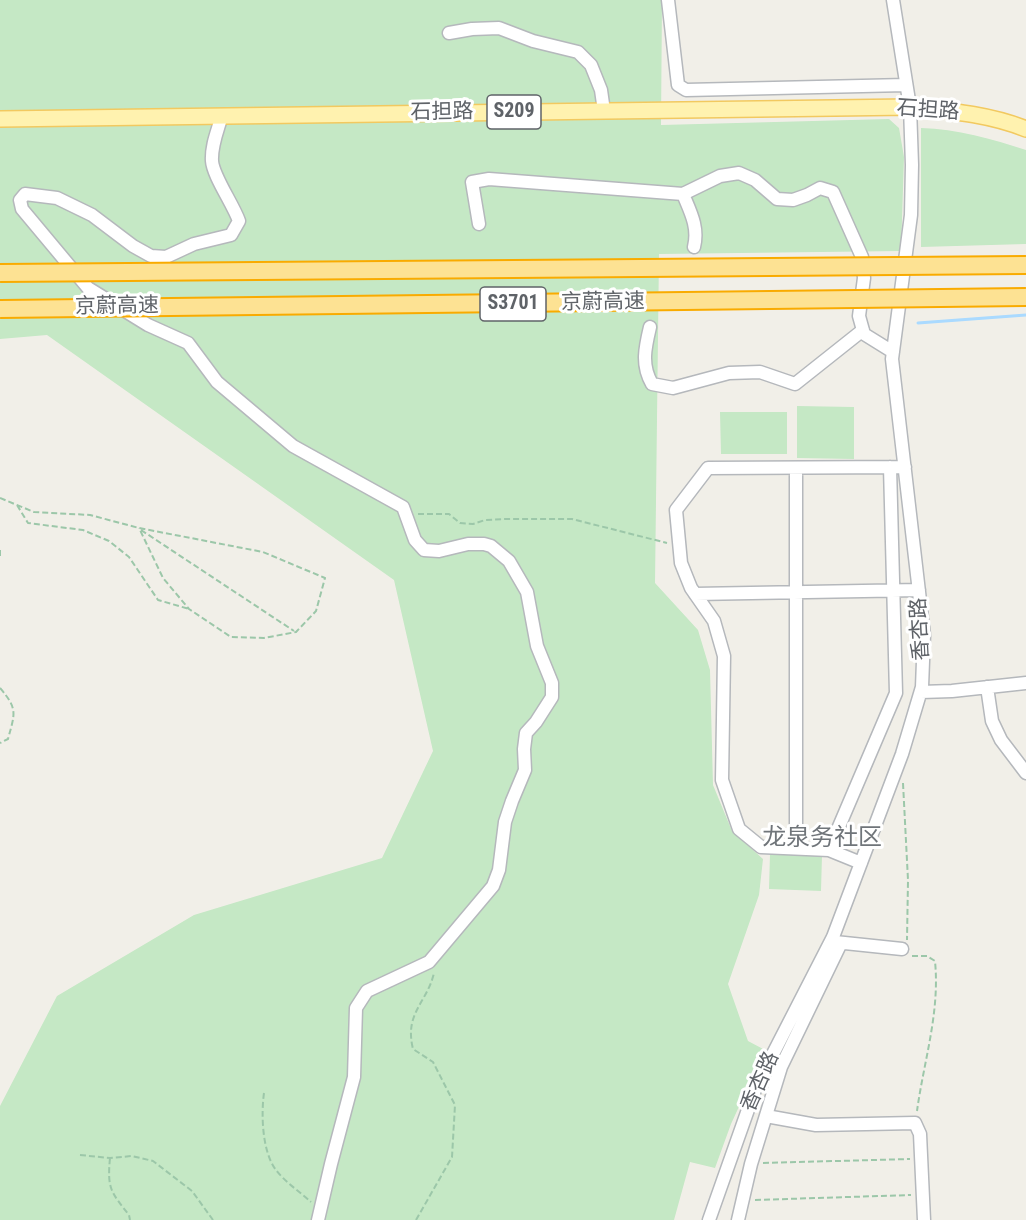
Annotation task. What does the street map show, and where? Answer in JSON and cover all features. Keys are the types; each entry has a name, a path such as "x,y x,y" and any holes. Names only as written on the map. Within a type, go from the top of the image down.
{"highway":[{"name":"京蔚高速","path":"0,273 1026,265"},
{"name":"京蔚高速","path":"0,309 1026,297"}],"main road":[{"name":"石担路","path":"0,119 910,107 955,111 1005,121 1026,129"}],"street":[{"path":"668,0 678,85 686,90 906,85"},
{"name":"香杏路","path":"709,1220 756,1087 836,942 861,862 902,754 921,692 924,635 893,352 911,215 910,107 893,0"},
{"path":"448,33 499,28 533,41 578,52 591,65 601,90 604,111"},
{"path":"222,115 212,147 212,164 235,208 239,221 231,235 194,244 166,257 151,256 133,246 92,215 57,198 25,194 20,200 22,209 88,288 148,325 188,343 217,382 293,446 404,507 416,540 424,550 439,551 468,544 484,544 491,546 509,561 526,592 537,646 552,683 552,697 526,733 525,770 505,822 500,870 493,886 429,962 367,991 356,1008 354,1077 320,1215"},
{"path":"479,224 472,182 489,178 683,194 720,176 739,173 755,180 777,199 794,200 820,188 833,192 862,257 864,278 859,316 864,334 893,352"},
{"path":"683,194 697,236 694,247"},
{"path":"650,327 644,356 646,374 652,384 673,388 729,373 750,372 760,372 795,384 863,330"},
{"path":"829,850 896,693 890,467"},
{"path":"861,862 829,850 761,847 739,829 722,780 724,656 714,621 696,594 681,563 676,510 708,468 904,467"},
{"path":"796,468 796,848"},
{"path":"696,594 919,590"},
{"path":"921,692 1026,682"},
{"path":"987,687 993,721 1001,740 1026,773"},
{"path":"738,1220 751,1164 781,1067 836,942 902,949"},
{"path":"766,1116 816,1125 915,1123 920,1134 924,1220"}],"path":[{"path":"0,498 34,512 90,515 139,528 263,552 326,578 316,611 296,632 264,638 231,637 189,609 163,578 139,528"},
{"path":"17,505 28,523 83,530 109,541 129,557 158,600 189,609"},
{"path":"406,514 449,514 460,523 473,524 485,520 572,519 630,535 679,545"},
{"path":"139,528 296,632"},
{"path":"0,550 0,556"},
{"path":"0,688 12,703 14,717 8,739 0,743"},
{"path":"903,777 908,880 908,939 902,949 908,956 927,956 935,961 937,978 935,1018 922,1074 915,1123"},
{"path":"416,1220 452,1157 455,1105 433,1062 413,1049 409,1035 416,1010 433,977 435,967 432,959"},
{"path":"264,1093 262,1126 275,1170 320,1215"},
{"path":"80,1155 110,1158 132,1156 153,1161 192,1191 213,1220"},
{"path":"110,1158 109,1182 112,1193 129,1215 130,1220"},
{"path":"751,1164 921,1159"},
{"path":"743,1200 923,1195"}],"green space":[{"path":"0,0 662,0 661,125 889,119 899,128 904,157 901,251 659,254 655,583 698,630 710,670 713,785 732,831 763,859 759,895 728,984 748,1041 765,1050 731,1124 715,1168 690,1162 674,1220 0,1220 0,1106 57,996 194,915 382,858 433,751 394,580 47,335 0,339"},
{"path":"921,128 974,135 1026,150 1026,244 921,247"},
{"path":"797,406 854,407 854,459 797,458"},
{"path":"720,412 787,412 787,454 721,454"},
{"path":"770,854 822,855 821,891 769,889"}],"waterway":[{"path":"918,323 1026,315"}],"district":[{"name":"龙泉务社区","path":"822,839"}]}
